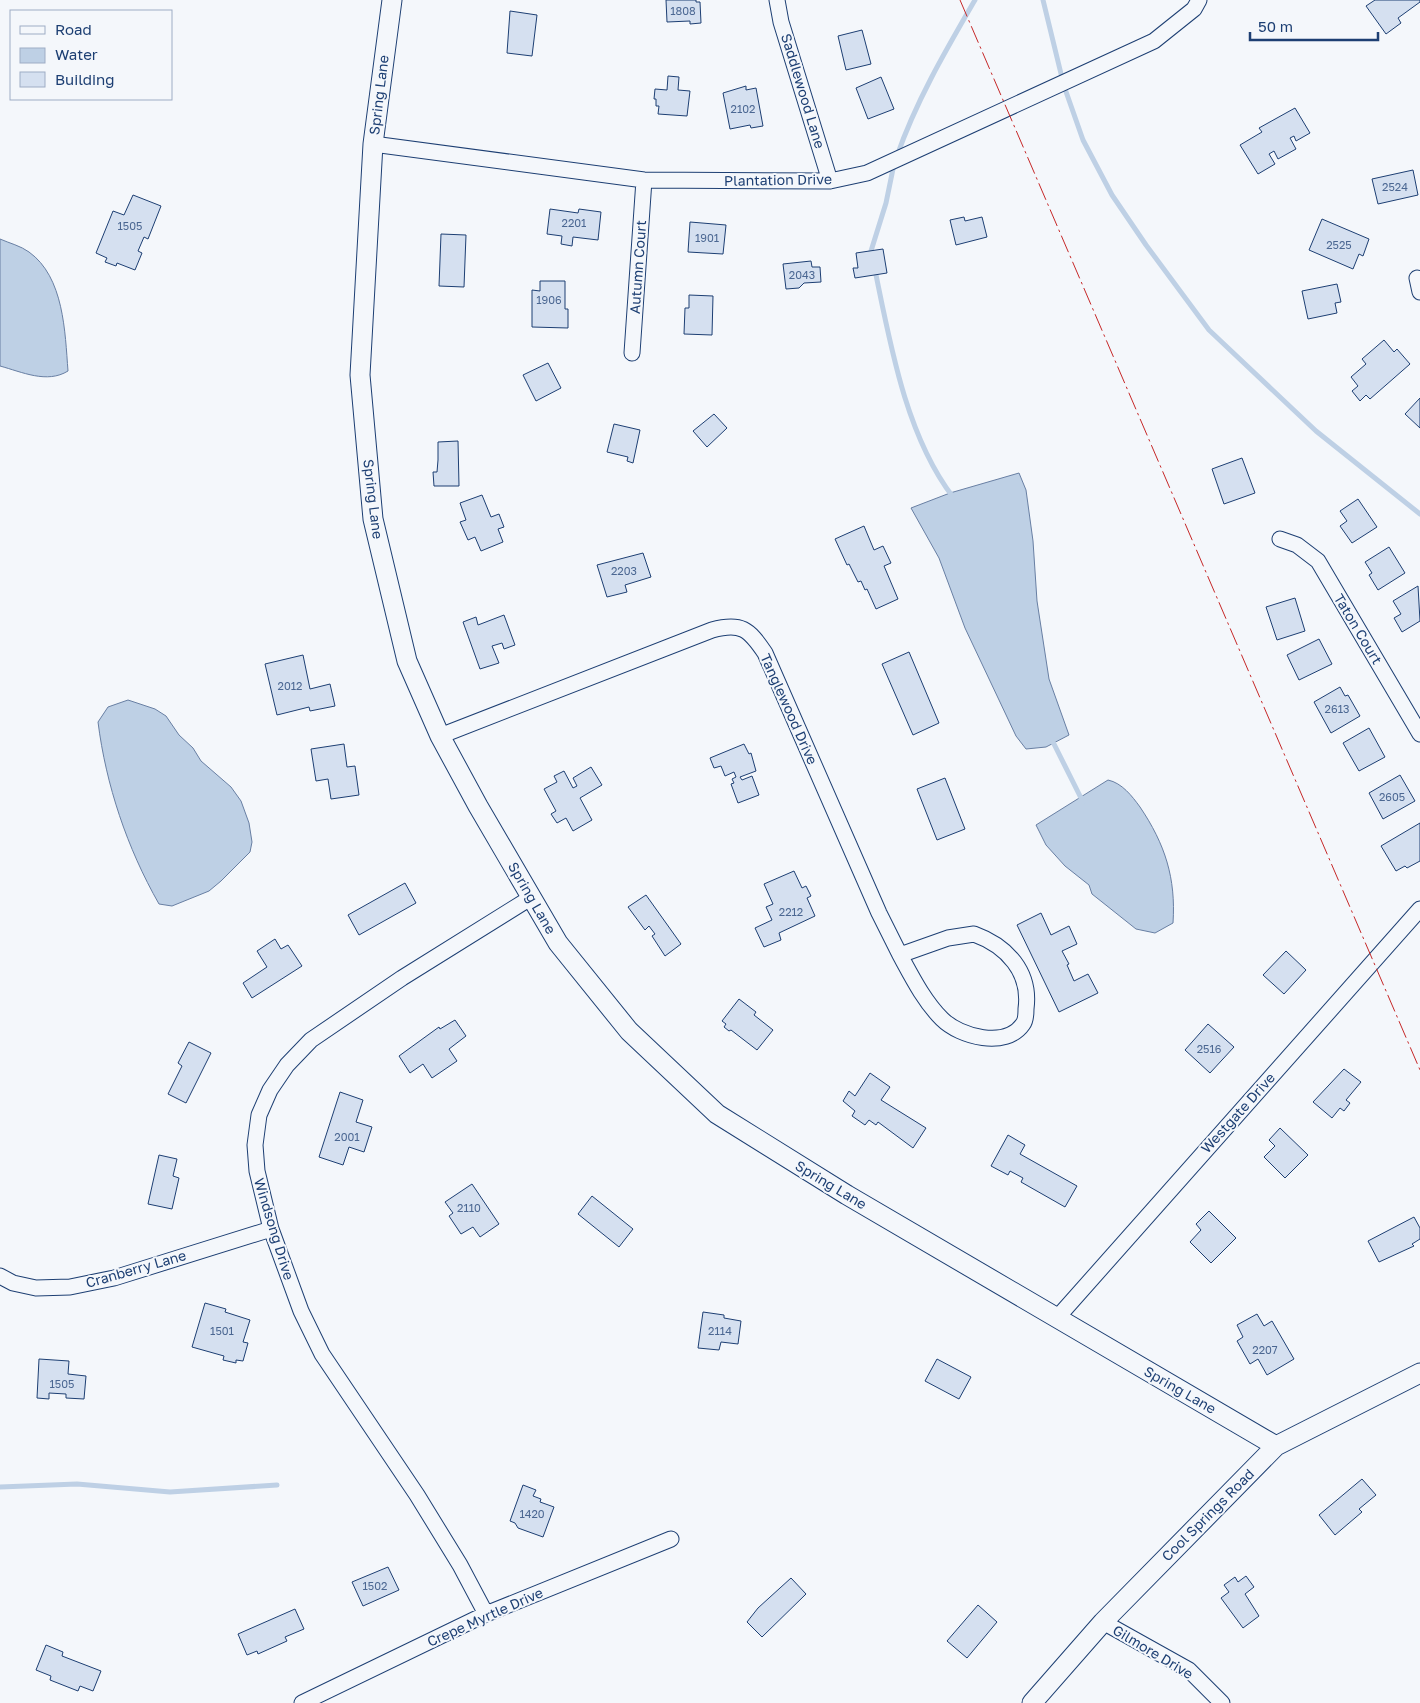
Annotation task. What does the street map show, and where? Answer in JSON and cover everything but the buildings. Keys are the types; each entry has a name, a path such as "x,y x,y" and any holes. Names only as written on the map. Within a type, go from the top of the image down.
{"street":[{"name":"Spring Lane","path":"392,0 388,14 373,144 360,375 373,519 406,660 440,736 478,806 558,943 629,1031 717,1114 847,1195 1276,1446"},
{"name":"Saddlewood Lane","path":"777,0 781,22 830,181"},
{"name":"Plantation Drive","path":"373,144 644,180 830,181 867,172 1154,41 1194,9 1199,0"},
{"name":"Autumn Court","path":"632,354 644,180"},
{"name":"Taton Court","path":"1280,539 1297,546 1318,561 1420,734"},
{"name":"Tanglewood Drive","path":"440,736 712,630 730,625 743,627 755,638 766,653 879,913 900,955 923,996 943,1020 972,1036 989,1039 1013,1034 1024,1022 1028,999 1023,976 1010,956 993,941 974,934 948,938 900,955"},
{"name":"Windsong Drive","path":"486,1614 417,1495 322,1354 301,1311 271,1229 257,1172 255,1145 259,1115 270,1090 287,1065 311,1040 402,978 532,897"},
{"name":"Westgate Drive","path":"1057,1318 1420,909"},
{"name":"Cranberry Lane","path":"0,1276 13,1283 36,1288 70,1287 114,1278 271,1229"},
{"name":"Cool Springs Road","path":"1032,1703 1103,1622 1276,1446 1420,1373"},
{"name":"Crepe Myrtle Drive","path":"302,1703 486,1614 671,1539"},
{"name":"Gilmore Drive","path":"1103,1622 1189,1670 1222,1703"}],"water":[{"path":"0,239 29,252 41,263 56,290 64,323 68,371 60,375 52,377 34,376 0,366"},
{"path":"1019,473 1026,490 1033,541 1037,601 1049,679 1069,735 1046,747 1026,749 1016,736 965,628 939,558 911,508 950,493"},
{"path":"128,700 155,709 166,716 179,735 193,748 201,761 231,787 241,801 249,823 252,842 250,852 209,891 172,906 159,904 137,861 119,816 106,769 98,722 108,707"},
{"path":"1108,780 1122,787 1140,807 1156,834 1167,862 1173,891 1173,923 1155,933 1136,929 1092,894 1089,885 1065,866 1046,845 1036,825"}],"waterway":[{"path":"897,156 922,96 975,0"},
{"path":"1043,0 1064,86 1083,140 1112,195 1146,245 1209,330 1316,431 1420,514"},
{"path":"872,257 871,251 886,203 894,164"},
{"path":"875,270 894,358 912,418 923,446 937,473 953,497"},
{"path":"1051,738 1083,802"},
{"path":"0,1487 77,1484 170,1492 277,1485"}],"power":[{"path":"960,0 1420,1070"}]}
